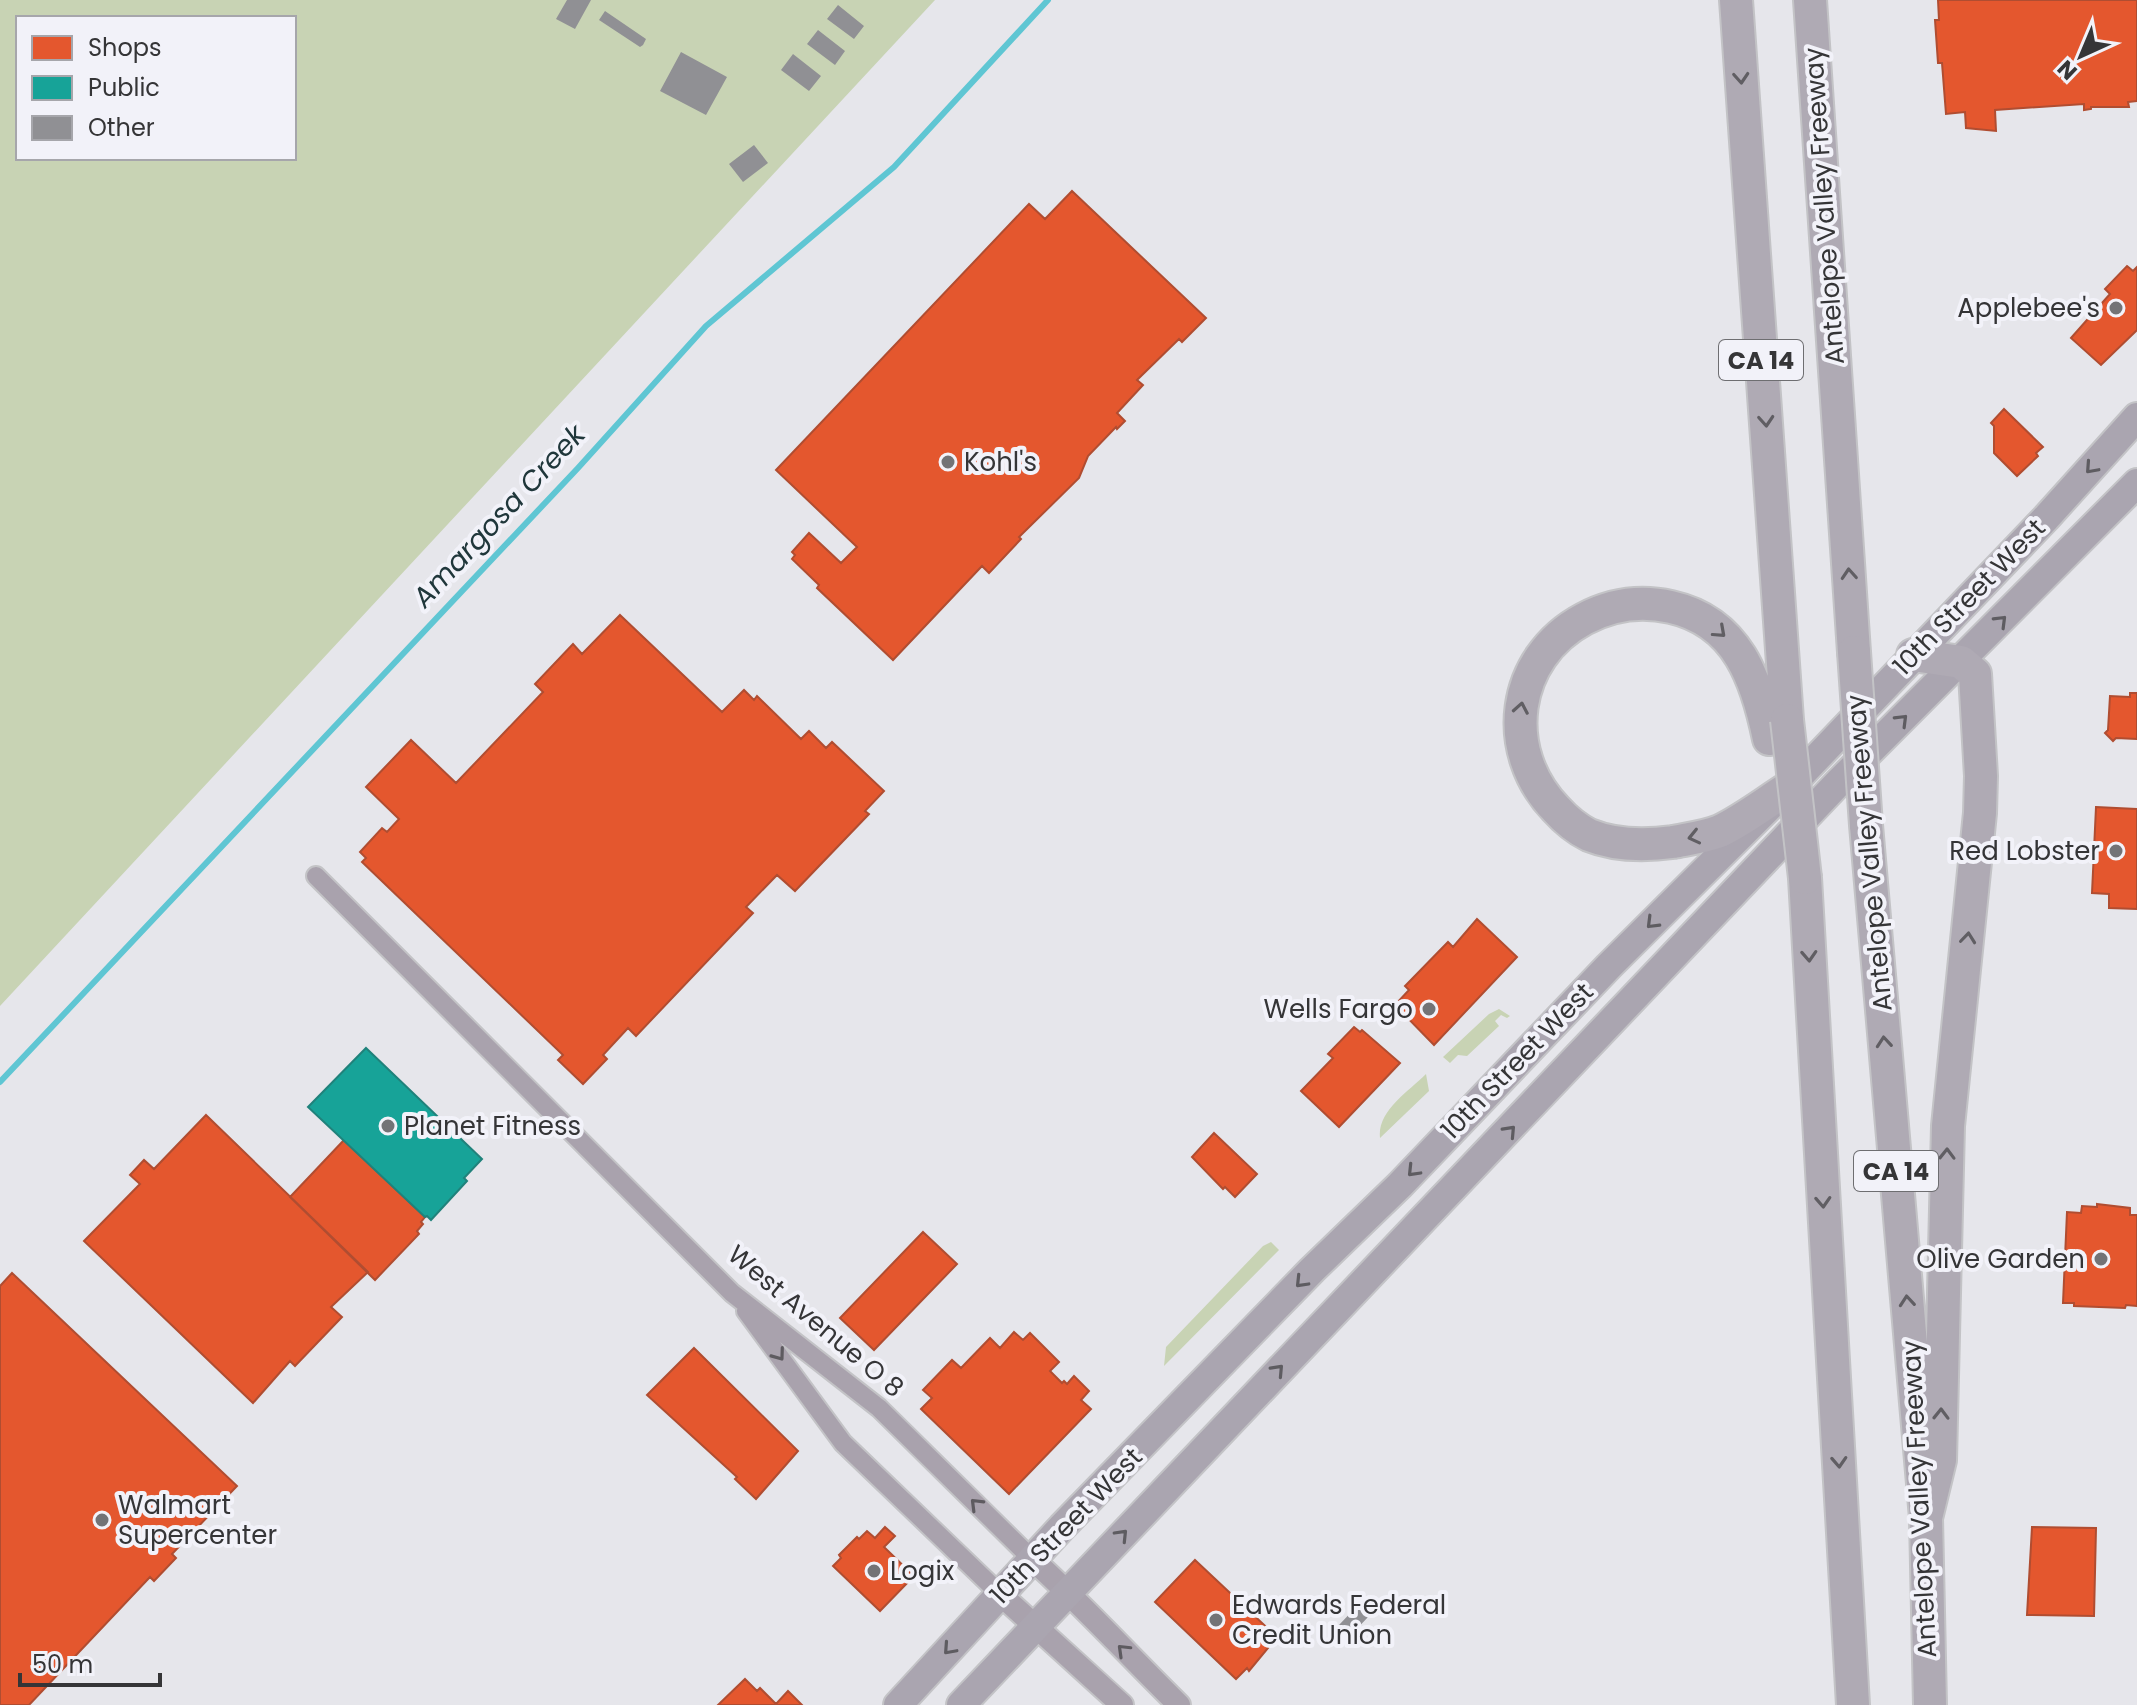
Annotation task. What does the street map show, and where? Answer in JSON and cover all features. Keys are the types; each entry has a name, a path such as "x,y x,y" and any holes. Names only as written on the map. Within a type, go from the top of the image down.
{"highway":[{"name":"CA 14","path":"1736,0 1778,729 1805,878 1853,1705"},
{"name":"Antelope Valley Freeway","path":"1810,0 1866,825 1926,1518 1930,1705"},
{"path":"1778,729 1733,643 1710,623 1683,609 1658,604 1630,603 1604,609 1562,633 1534,667 1518,718 1523,753 1531,776 1546,799 1564,818 1588,834 1618,844 1651,845 1720,831 1787,789"},
{"path":"1913,655 1961,662 1975,674 1981,776 1975,876 1948,1126 1940,1460 1926,1518"}],"main road":[{"name":"10th Street West","path":"898,1705 1032,1559 1609,966 1787,789 2046,518 2137,417"},
{"name":"10th Street West","path":"961,1705 1839,782 2137,483"},
{"path":"1378,1205 1397,1248"},
{"path":"1357,1227 1397,1248"}],"street":[{"name":"West Avenue O 8","path":"316,876 732,1293 879,1408 1179,1705"},
{"path":"732,1293 843,1443 1034,1627 1122,1705"}],"green space":[{"path":"0,0 935,0 0,1006"},
{"path":"1499,1009 1510,1016 1501,1015 1495,1021 1499,1026 1467,1056 1458,1055 1450,1063 1443,1057 1489,1014"},
{"path":"1426,1074 1429,1091 1380,1138 1380,1128 1388,1111"},
{"path":"1271,1242 1279,1250 1164,1366 1166,1347 1263,1246"}],"building: Shops":[{"path":"1938,0 2137,0 2137,101 2128,102 2129,107 2091,107 2084,110 2084,104 1995,110 1996,131 1966,128 1965,112 1946,114 1942,63 1938,63 1935,20 1939,20"},
{"path":"1072,191 1206,318 1182,342 1179,339 1137,380 1143,385 1117,413 1125,421 1088,456 1079,478 1019,537 1021,539 989,573 982,566 893,660 817,588 819,585 792,559 795,555 792,552 809,533 841,563 857,547 776,470 1029,204 1045,219"},
{"name":"Applebee's","path":"2127,266 2133,271 2137,267 2137,330 2101,365 2071,338 2110,294 2105,289"},
{"path":"2004,409 2043,447 2017,476 1994,453 1994,426 1991,423"},
{"path":"620,615 722,712 744,690 754,700 757,696 801,739 809,731 826,748 832,742 884,791 865,811 869,814 795,891 777,875 746,907 753,913 636,1036 628,1028 603,1055 607,1059 583,1084 558,1060 563,1055 362,862 366,858 360,852 382,828 387,832 399,819 366,787 411,740 456,783 543,692 535,684 573,644 582,654"},
{"path":"2130,693 2137,693 2137,739 2116,738 2113,741 2105,733 2108,730 2110,696 2130,697"},
{"name":"Red Lobster","path":"2096,807 2137,809 2137,909 2109,908 2109,894 2092,893"},
{"path":"1477,919 1517,957 1434,1045 1395,1005 1409,990 1405,986 1448,942 1453,947"},
{"path":"1354,1027 1360,1032 1362,1030 1400,1063 1339,1127 1301,1091 1333,1058 1328,1054"},
{"path":"206,1115 368,1272 331,1307 342,1317 295,1366 290,1361 253,1403 84,1241 140,1184 130,1175 144,1160 154,1169"},
{"path":"1214,1133 1257,1174 1235,1197 1192,1157"},
{"path":"344,1140 425,1217 417,1231 419,1234 375,1280 290,1197"},
{"name":"Olive Garden","path":"2097,1204 2130,1208 2130,1215 2137,1215 2137,1306 2074,1306 2074,1303 2063,1303 2067,1212 2081,1213 2082,1206 2097,1207"},
{"path":"923,1232 957,1264 874,1350 840,1318"},
{"name":"Walmart Supercenter","path":"12,1273 237,1486 172,1554 176,1558 154,1581 150,1577 29,1705 0,1705 0,1286"},
{"path":"1014,1332 1023,1340 1030,1333 1059,1362 1050,1371 1062,1383 1067,1384 1074,1376 1089,1391 1081,1400 1091,1409 1009,1494 921,1409 932,1398 923,1390 952,1360 961,1368 990,1338 1000,1348"},
{"path":"694,1348 798,1451 756,1499 735,1479 737,1477 647,1395"},
{"name":"Logix","path":"885,1527 895,1536 884,1547 914,1576 880,1611 833,1566 857,1537 859,1539 867,1531 875,1538"},
{"path":"2032,1527 2096,1528 2094,1616 2027,1615"},
{"name":"Edwards Federal Credit Union","path":"1195,1560 1277,1637 1249,1671 1247,1668 1236,1679 1155,1602"},
{"path":"745,1679 757,1691 760,1688 776,1704 788,1691 802,1705 718,1705"}],"building: Public":[{"name":"Planet Fitness","path":"366,1048 482,1159 464,1178 467,1181 431,1220 308,1107"}],"building: Other":[{"path":"567,0 591,0 575,29 556,19"},
{"path":"838,5 864,26 854,39 827,19"},
{"path":"605,11 646,39 643,45 640,47 599,20"},
{"path":"818,30 845,51 835,65 807,44"},
{"path":"681,52 727,77 706,115 660,91"},
{"path":"793,54 821,76 809,91 781,70"},
{"path":"754,145 768,163 743,182 729,164"},
{"path":"1358,1605 1369,1616 1351,1635 1339,1625"}],"waterway":[{"name":"Amargosa Creek","path":"0,1082 578,468 706,326 894,167 1048,0"}],"place":[{"name":"Applebee's","path":"2116,308"},
{"name":"Kohl's","path":"948,462"},
{"name":"Red Lobster","path":"2116,851"},
{"name":"Wells Fargo","path":"1429,1009"},
{"name":"Planet Fitness","path":"388,1126"},
{"name":"Olive Garden","path":"2101,1259"},
{"name":"Walmart Supercenter","path":"102,1520"},
{"name":"Logix","path":"874,1571"},
{"name":"Edwards Federal Credit Union","path":"1216,1620"}]}
